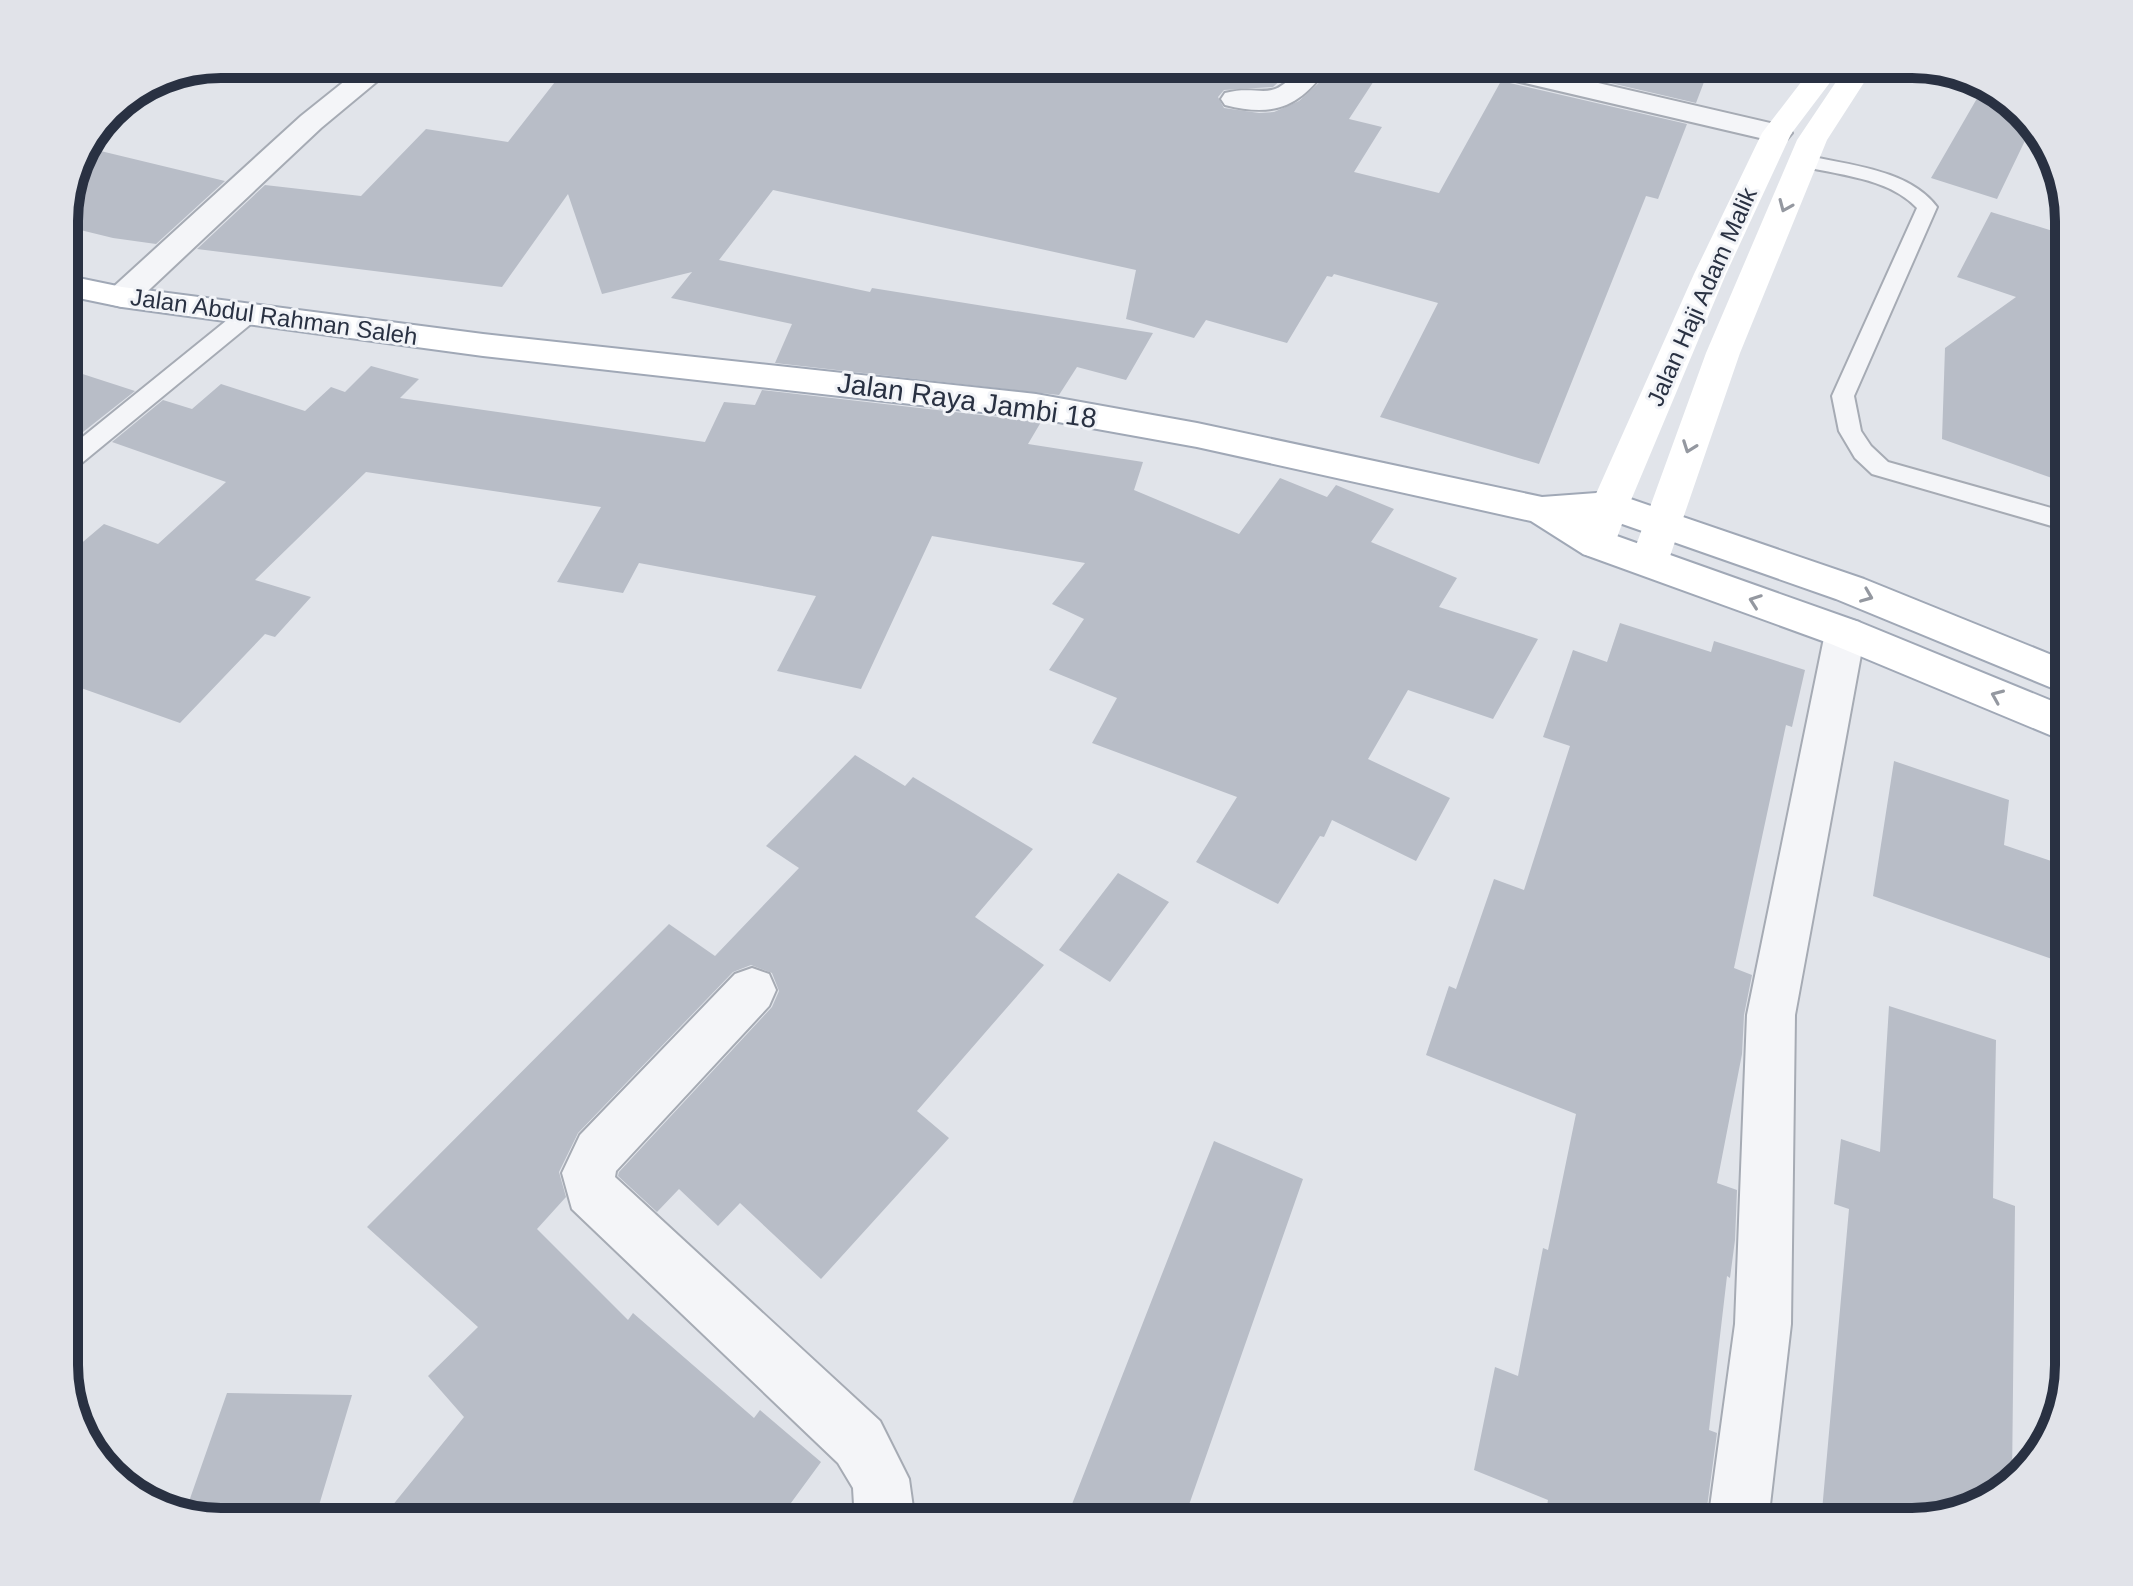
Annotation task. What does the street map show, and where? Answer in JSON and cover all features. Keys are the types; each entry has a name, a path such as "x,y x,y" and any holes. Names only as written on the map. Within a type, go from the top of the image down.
{"main road":[{"name":"Jalan Haji Adam Malik","path":"1597,544 1610,505 1710,274 1777,133 1819,78"},
{"path":"1649,562 1723,353 1812,140 1853,78"},
{"name":"Jalan Abdul Rahman Saleh","path":"78,288 122,297 483,345"},
{"name":"Jalan Raya Jambi 18","path":"483,345 1036,406 1197,435 1542,510"},
{"path":"1542,510 1610,505 1850,589 2055,673"},
{"path":"1542,510 1597,544 1845,633 2055,720"}],"street":[{"path":"122,297 311,122 366,78"},
{"path":"1235,99 1263,103 1288,96 1301,88 1307,78"},
{"path":"1539,78 1777,133"},
{"path":"1740,1508 1763,1324 1771,1015 1845,633"},
{"path":"752,990 598,1153 588,1173 591,1191 859,1442 883,1481 886,1508"}],"lane":[{"path":"1804,161 1900,186 1921,197 1927,207 1843,396 1850,431 1863,452 1880,468 2055,518"},
{"path":"78,454 250,313"}],"building":[{"path":"558,78 1283,78 1273,87 1224,90 1218,97 1224,108 1259,113 1274,112 1299,101 1323,78 1376,78 1349,119 1382,127 1354,172 1439,193 1501,81 1687,124 1658,199 1646,196 1539,464 1380,417 1438,303 1334,274 1327,276 1287,343 1206,320 1194,338 1126,319 1136,270 773,190 719,260 870,292 872,288 1153,333 1126,380 1077,367 1059,395 775,363 792,324 671,298 692,272 602,294 568,194 502,287 197,249 265,185 361,196 426,129 508,142"},
{"path":"1589,78 1691,78 1704,82 1696,103"},
{"path":"1979,95 2013,120 2027,137 1997,199 1931,178"},
{"path":"97,150 225,181 156,244 78,229 83,184"},
{"path":"1991,212 2055,232 2055,479 1942,439 1945,348 2016,297 1957,277"},
{"path":"371,366 419,379 400,398 705,442 724,402 755,405 762,390 1041,422 1028,444 1143,462 1134,490 1239,534 1280,478 1327,497 1336,485 1394,509 1371,542 1457,578 1439,607 1538,639 1493,719 1408,690 1368,759 1450,798 1416,861 1332,820 1324,837 1320,836 1278,904 1196,862 1237,797 1092,743 1117,698 1049,670 1084,619 1052,604 1085,563 932,536 861,689 777,671 816,596 639,563 623,593 557,582 601,507 366,472 255,580 311,597 275,637 265,634 180,723 78,687 78,546 104,524 158,544 226,482 112,442 163,400 192,409 221,384 305,411 331,387 345,392"},
{"path":"78,373 135,391 83,432 78,430"},
{"path":"1620,623 1711,652 1714,641 1805,670 1792,727 1786,725 1734,968 1752,975 1744,1015 1742,1054 1717,1183 1737,1190 1735,1240 1730,1278 1727,1276 1709,1430 1717,1433 1707,1508 1547,1508 1548,1500 1474,1470 1495,1367 1518,1376 1543,1248 1548,1250 1576,1114 1426,1055 1449,986 1456,989 1494,879 1524,890 1570,746 1543,737 1573,650 1607,662"},
{"path":"855,755 905,786 913,777 1033,849 975,917 1044,965 917,1111 949,1138 821,1279 740,1203 718,1226 679,1189 657,1212 618,1176 772,1007 779,991 772,973 751,965 733,972 578,1133 559,1172 566,1197 537,1229 628,1320 633,1313 754,1418 760,1410 821,1462 787,1508 390,1508 464,1417 428,1376 478,1327 367,1227 669,924 715,956 799,868 766,846"},
{"path":"1894,761 2009,800 2004,845 2055,862 2055,960 1873,896"},
{"path":"1118,873 1169,902 1110,982 1059,950"},
{"path":"1889,1006 1996,1040 1993,1198 2015,1206 2012,1467 1984,1489 1931,1507 1822,1508 1849,1209 1834,1204 1841,1139 1880,1152"},
{"path":"1214,1141 1303,1179 1188,1508 1070,1508"},
{"path":"227,1393 352,1395 318,1508 221,1508 188,1504"}]}
